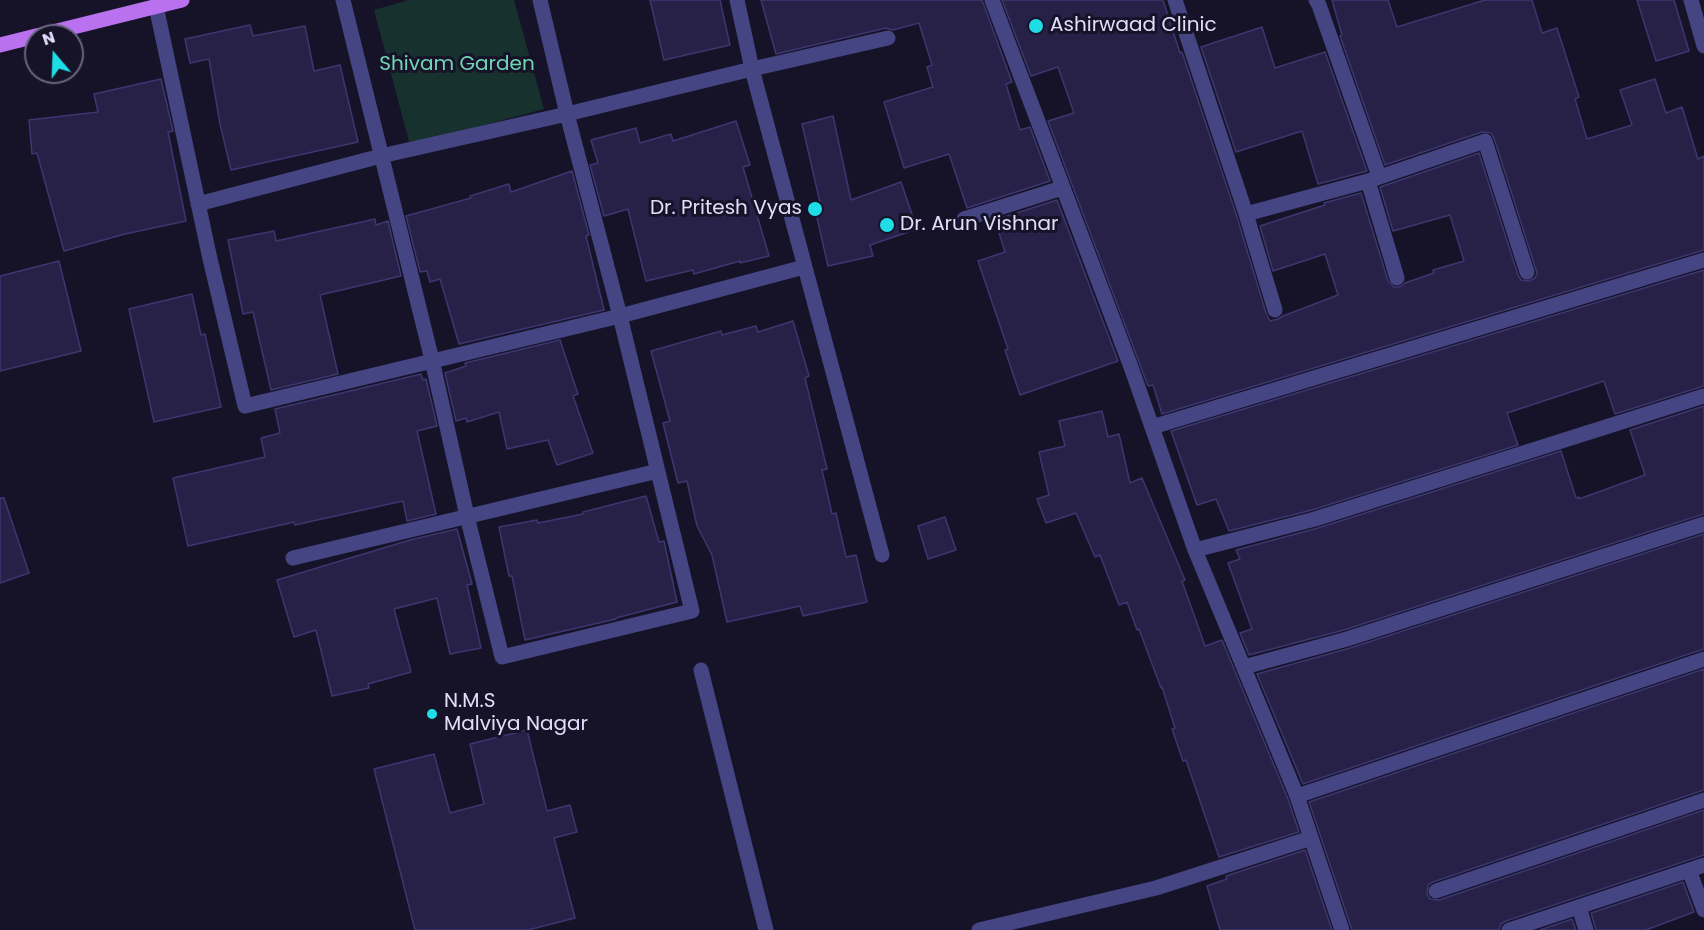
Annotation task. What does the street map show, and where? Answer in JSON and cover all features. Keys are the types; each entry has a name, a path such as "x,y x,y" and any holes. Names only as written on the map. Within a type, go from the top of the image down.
{"main road":[{"path":"84,24 182,0"},
{"path":"0,45 24,39"}],"street":[{"path":"343,0 432,360 502,657 692,611 540,0"},
{"path":"736,0 804,267 882,555"},
{"path":"992,0 1131,367 1195,550 1297,796 1342,930"},
{"path":"1316,0 1374,178 1397,278"},
{"path":"1691,0 1701,25 1704,46"},
{"path":"1180,1 1275,310"},
{"path":"156,6 198,204 245,405 620,315 804,267"},
{"path":"198,204 381,156 888,38"},
{"path":"1246,214 1374,178 1485,141 1527,272"},
{"path":"964,219 1062,188"},
{"path":"1152,427 1704,260"},
{"path":"1195,550 1316,519 1704,396"},
{"path":"293,558 658,471"},
{"path":"1244,667 1347,639 1704,524"},
{"path":"1297,796 1704,659"},
{"path":"701,670 766,930"},
{"path":"1436,891 1704,800"},
{"path":"979,930 1156,888 1311,838"},
{"path":"1509,930 1697,867 1704,910"},
{"path":"1579,907 1586,930"}],"green space":[{"name":"Shivam Garden","path":"409,0 514,0 544,109 410,145 374,10"}],"building":[{"path":"650,0 720,0 730,45 664,60"},
{"path":"761,0 982,0 1012,82 1006,84 1020,130 1030,127 1050,181 967,208 949,154 904,168 884,102 933,87 927,67 932,65 919,23 893,30 886,28 776,54"},
{"path":"1002,0 1163,0 1270,321 1338,295 1325,254 1273,271 1260,226 1325,205 1324,203 1361,193 1388,281 1394,287 1400,287 1434,273 1433,270 1464,261 1450,215 1393,231 1380,187 1479,153 1518,275 1521,280 1529,281 1535,278 1537,273 1491,133 1482,132 1385,165 1340,36 1342,35 1332,0 1388,0 1397,27 1485,0 1532,0 1542,33 1557,28 1579,97 1575,99 1587,139 1632,125 1620,90 1655,79 1666,113 1682,107 1698,159 1704,156 1704,250 1162,414 1153,385 1148,386 1048,121 1074,113 1058,67 1031,76"},
{"path":"1637,0 1674,0 1689,51 1656,61"},
{"path":"250,25 253,36 305,26 314,71 340,65 358,142 231,170 220,124 209,59 190,63 185,39"},
{"path":"1262,27 1275,68 1325,52 1367,171 1318,184 1302,131 1236,152 1201,47"},
{"path":"161,79 173,131 168,132 186,221 125,234 64,251 37,153 32,154 29,120 98,112 94,94"},
{"path":"833,116 851,200 901,182 917,229 870,245 873,256 828,266 815,209 821,207 802,124"},
{"path":"736,121 750,165 743,167 769,256 740,263 740,261 694,274 693,270 646,281 628,209 604,216 590,165 598,163 591,140 636,128 640,143 671,134 673,141"},
{"path":"572,171 589,235 586,236 604,310 459,344 440,279 430,282 427,271 420,272 406,216 471,198 470,196 509,184 511,192"},
{"path":"1057,200 1118,361 1020,395 1005,350 1008,349 978,261 1005,252 995,220"},
{"path":"375,219 376,225 388,221 401,276 320,295 338,374 271,390 253,312 243,314 228,240 274,231 276,241"},
{"path":"59,261 81,351 0,371 0,276"},
{"path":"1704,270 1704,386 1615,414 1604,381 1507,413 1518,445 1312,510 1229,531 1216,499 1197,505 1171,431"},
{"path":"192,294 201,335 205,334 221,407 154,422 129,309"},
{"path":"793,321 809,376 805,378 827,469 822,470 832,514 836,513 846,557 856,555 867,602 803,616 800,606 727,622 712,555 697,526 687,481 678,483 663,423 670,421 651,351 721,331 722,335 756,326 758,332"},
{"path":"560,340 578,394 573,396 593,453 557,465 548,440 507,449 499,412 467,422 466,418 456,421 445,373 466,366 465,363"},
{"path":"421,374 423,380 426,379 437,426 417,431 436,514 407,521 403,501 188,546 173,478 265,457 261,438 280,433 275,409"},
{"path":"1704,406 1704,514 1344,630 1249,655 1240,633 1252,629 1228,563 1240,559 1236,550 1318,528 1561,451 1576,498 1579,497 1579,499 1645,475 1630,430"},
{"path":"1102,411 1108,437 1119,434 1130,483 1142,478 1185,580 1182,581 1205,646 1222,640 1288,799 1299,832 1219,857 1186,760 1183,761 1172,729 1175,728 1162,687 1127,602 1119,605 1100,555 1095,557 1076,513 1046,523 1037,499 1049,495 1039,452 1065,446 1059,421"},
{"path":"646,496 659,542 664,541 677,602 525,640 499,527 537,520 538,523 583,514 583,512"},
{"path":"0,498 4,498 29,573 0,583"},
{"path":"945,517 956,550 928,559 918,526"},
{"path":"457,529 472,584 467,585 481,648 450,654 437,598 394,609 411,672 368,684 369,688 332,696 316,630 294,637 277,580 410,540"},
{"path":"1704,534 1704,649 1303,784 1257,674 1350,648"},
{"path":"1704,669 1704,790 1433,882 1428,885 1427,894 1430,899 1439,900 1704,810 1704,855 1506,921 1501,924 1499,930 1352,930 1309,802"},
{"path":"527,730 547,811 570,805 577,832 554,838 575,918 528,930 415,930 374,769 434,754 450,813 484,804 470,744"},
{"path":"1305,850 1332,930 1220,930 1207,886 1227,879 1226,876"},
{"path":"1683,882 1694,912 1646,930 1596,930 1591,913"},
{"path":"1572,919 1576,930 1540,930"}],"place":[{"name":"Ashirwaad Clinic","path":"1036,26"},
{"name":"Dr. Pritesh Vyas","path":"815,209"},
{"name":"Dr. Arun Vishnar","path":"887,225"},
{"name":"N.M.S Malviya Nagar","path":"432,714"}]}
